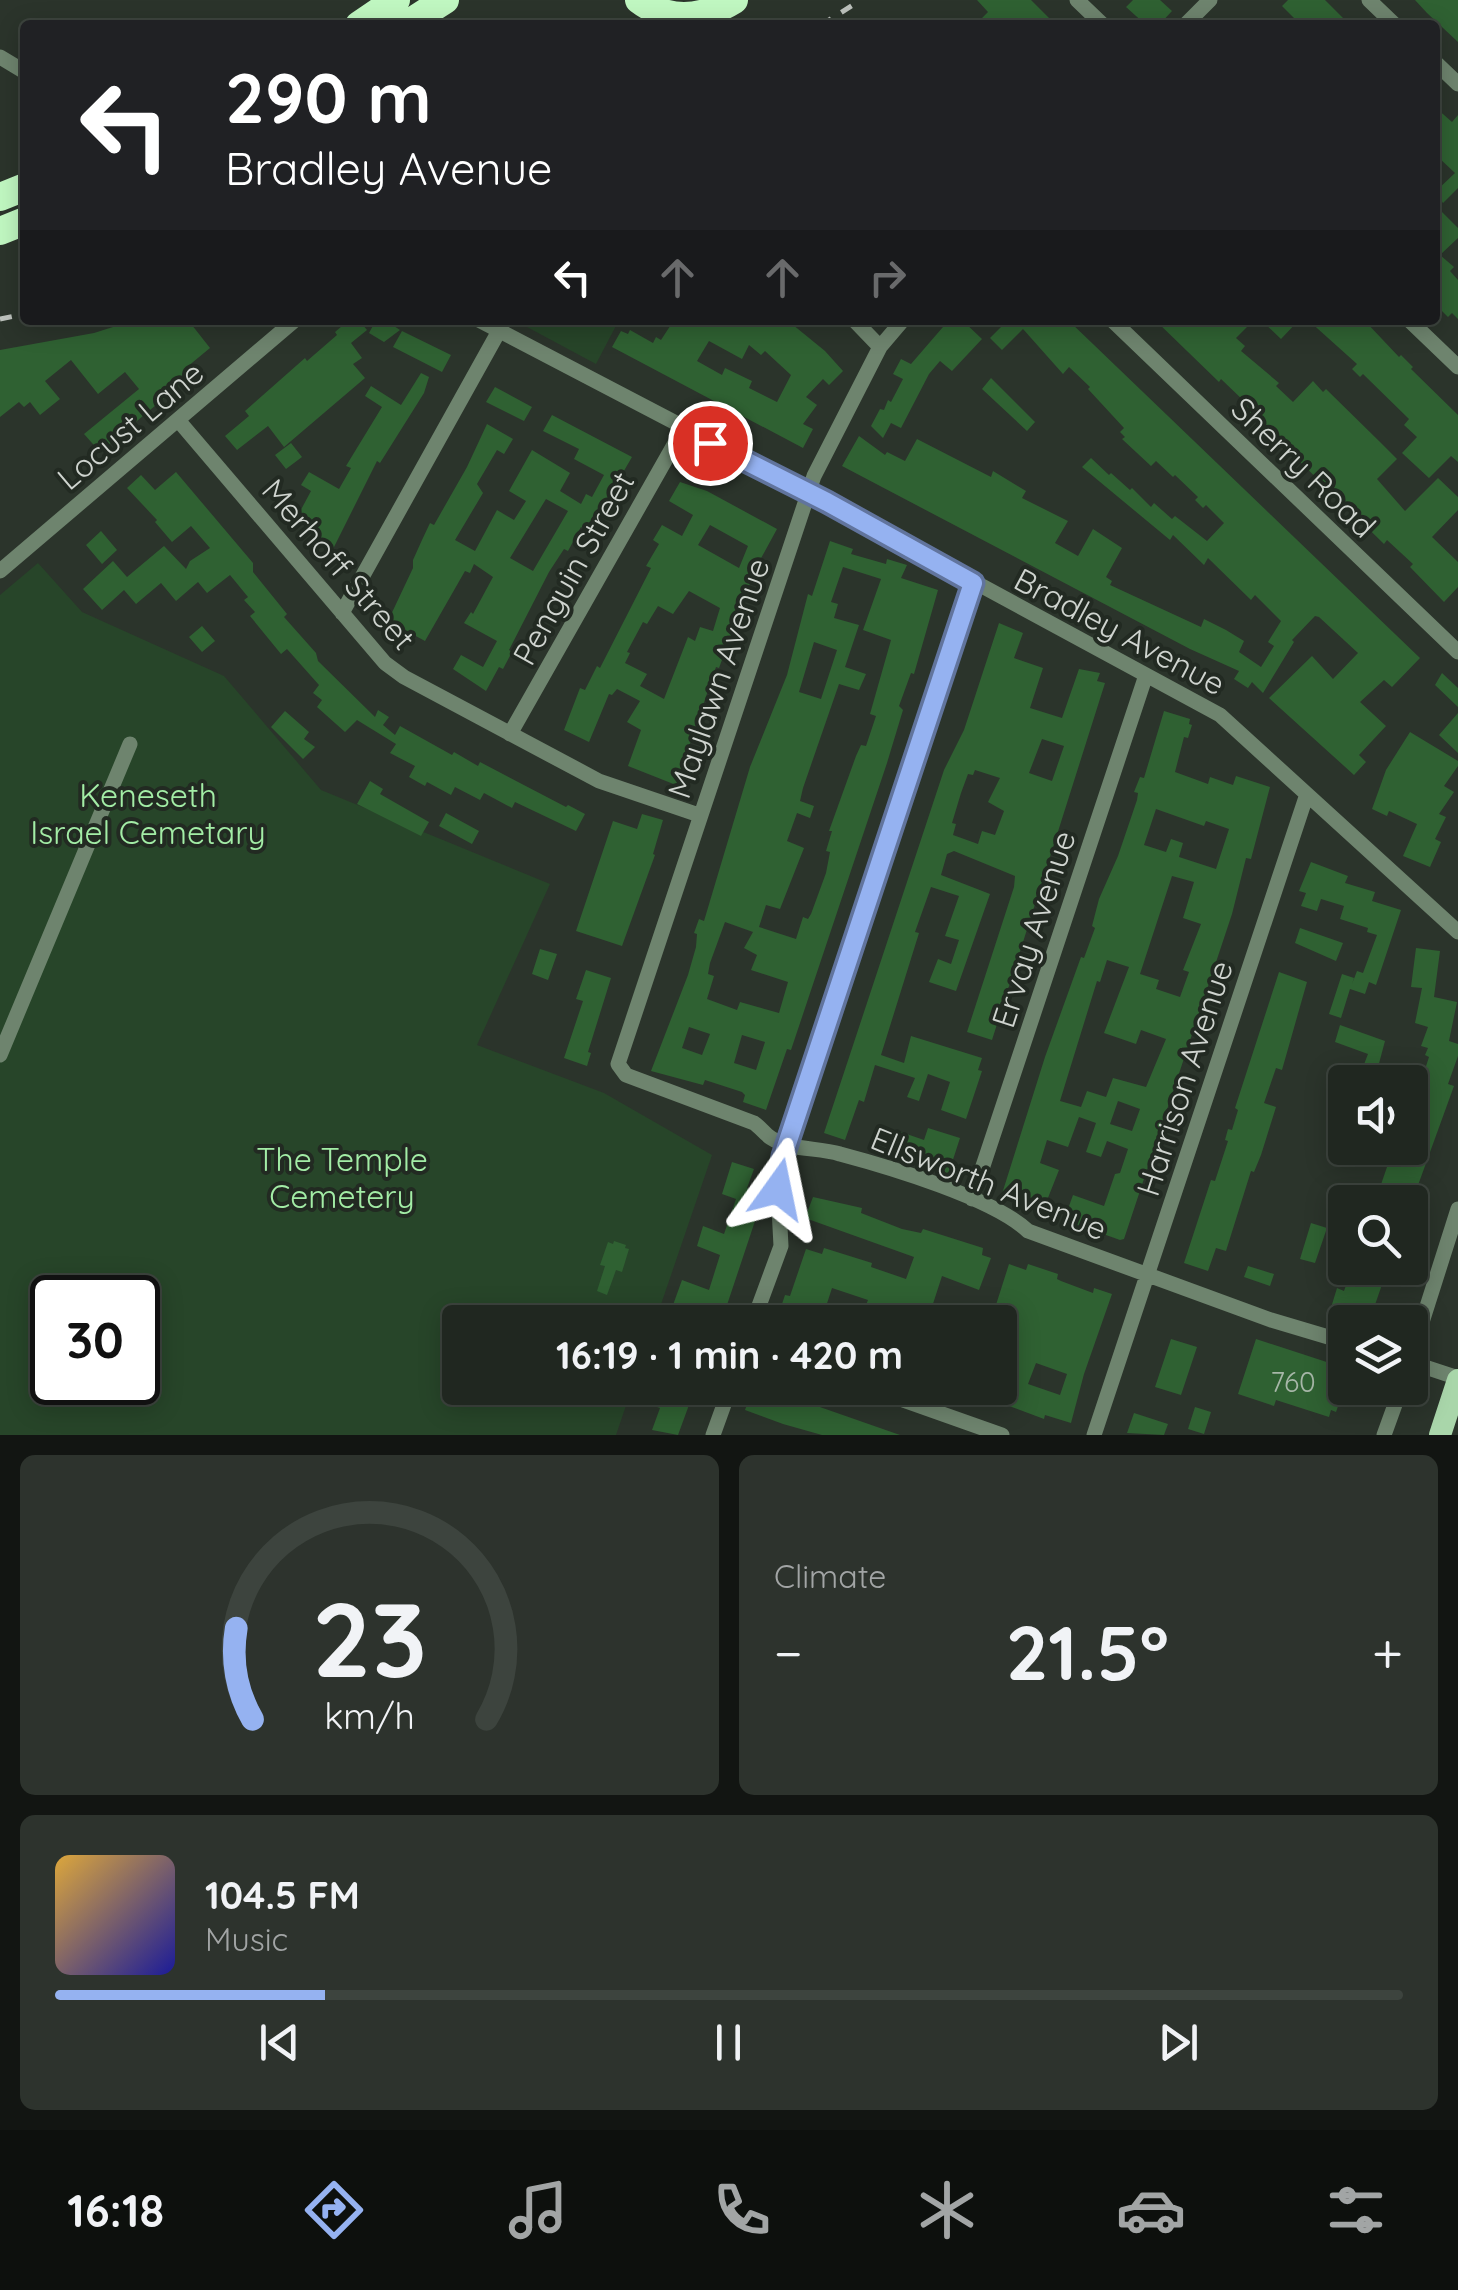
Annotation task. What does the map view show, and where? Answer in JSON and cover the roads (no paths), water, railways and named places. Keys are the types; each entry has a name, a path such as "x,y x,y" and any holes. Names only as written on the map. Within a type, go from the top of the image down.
{"highway":[{"path":"366,20 396,0"},
{"path":"414,20 445,0"},
{"path":"640,0 655,10 683,17 699,16 734,0"}],"main road":[{"path":"1440,1435 1458,1379"}],"street":[{"path":"1078,0 1097,20"},
{"path":"1191,20 1210,0"},
{"path":"1369,0 1391,20"},
{"name":"Locust Lane","path":"0,571 289,325"},
{"path":"342,613 499,330 489,325"},
{"path":"859,325 880,347"},
{"name":"Maylawn Avenue","path":"620,1068 618,1064 699,815 808,493 880,347 899,325"},
{"name":"Sherry Road","path":"1117,325 1458,652"},
{"path":"1414,325 1458,367"},
{"name":"Bradley Avenue","path":"499,330 1220,715 1458,932"},
{"name":"Merhoff Street","path":"178,420 385,663 404,678 599,782 699,815"},
{"name":"Penguin Street","path":"510,734 683,429"},
{"path":"759,1305 781,1246 778,1189 787,1145 973,583"},
{"name":"Ervay Avenue","path":"972,1199 1146,675"},
{"path":"0,1054 130,744"},
{"name":"Harrison Avenue","path":"1094,1435 1307,794"},
{"name":"Ellsworth Avenue","path":"620,1068 626,1075 754,1123 769,1137 787,1145 836,1152 972,1199 1010,1215 1028,1231 1271,1320 1328,1337"},
{"path":"1428,1305 1458,1209"},
{"path":"1428,1368 1458,1379"},
{"path":"712,1435 723,1405"},
{"path":"917,1405 1002,1435"},
{"path":"1384,1435 1395,1405"}],"railway":[{"path":"829,20 861,0"},
{"path":"0,319 20,315"}],"park label":[{"name":"Keneseth Israel Cemetary","path":"148,814"},
{"name":"The Temple Cemetery","path":"342,1178"}]}
